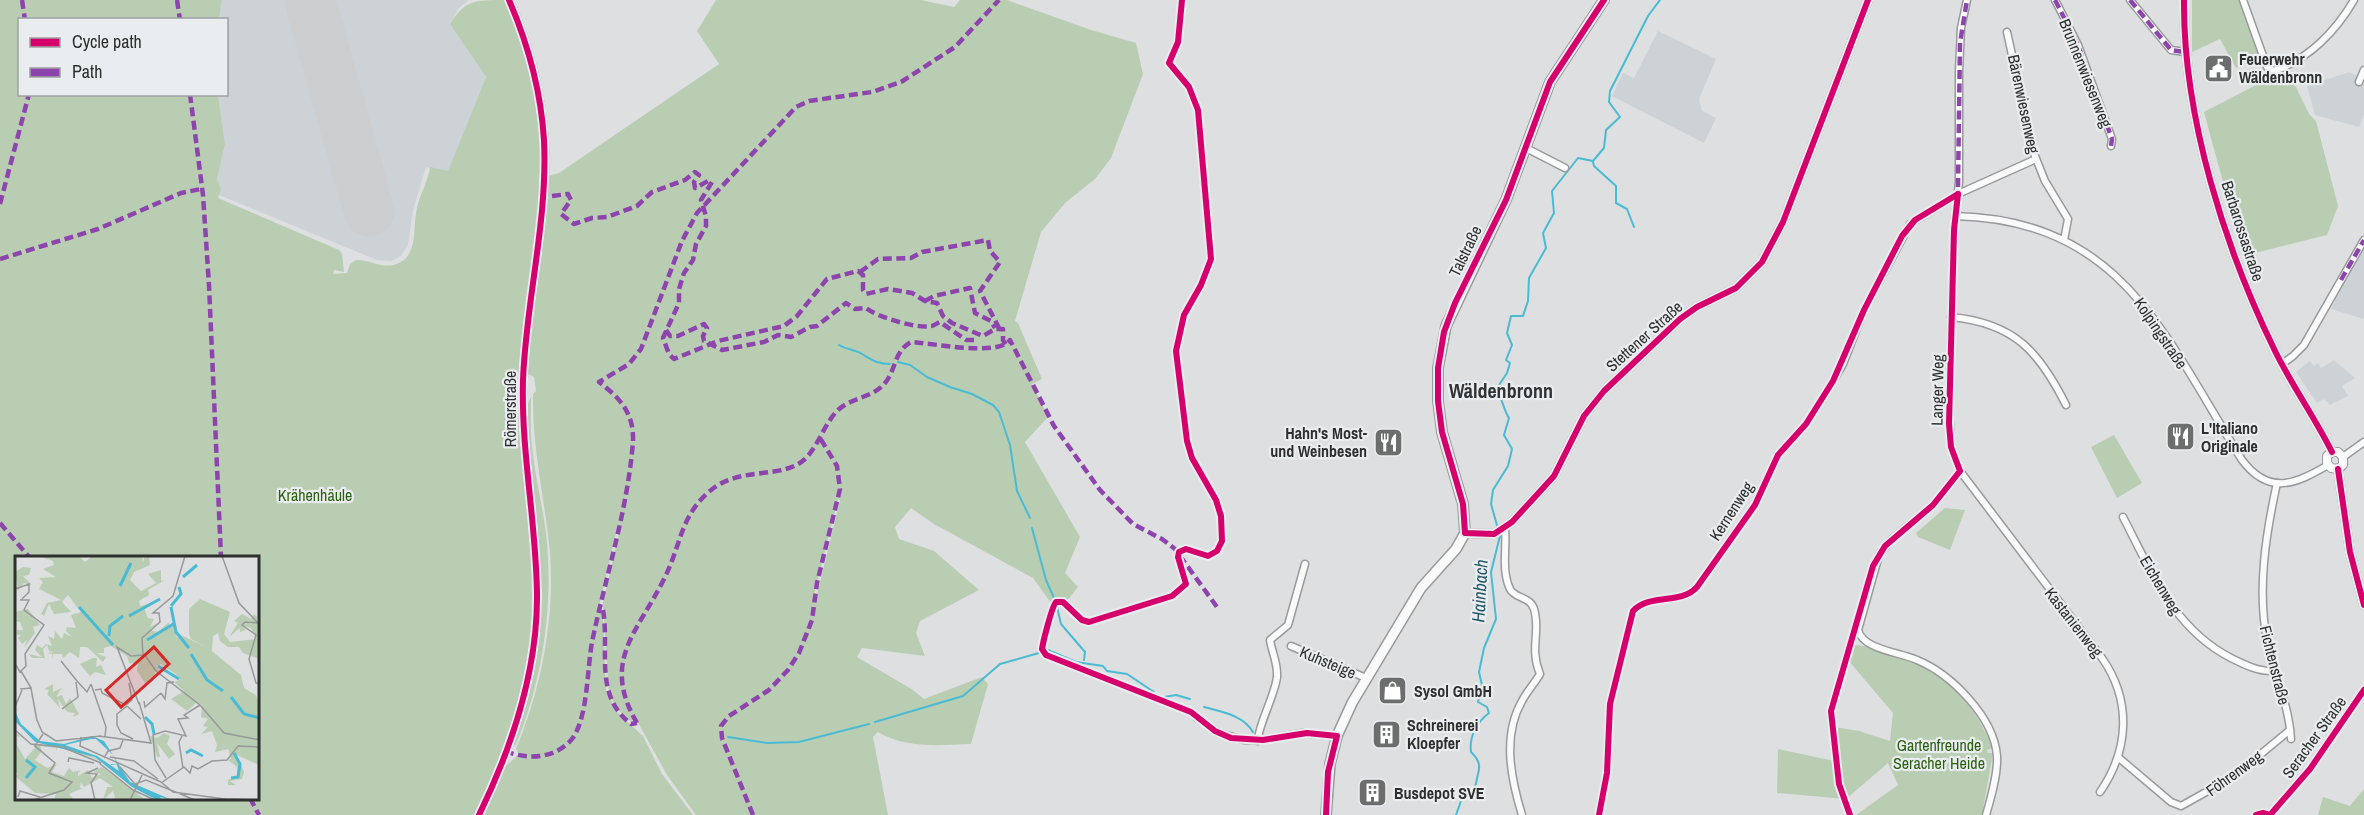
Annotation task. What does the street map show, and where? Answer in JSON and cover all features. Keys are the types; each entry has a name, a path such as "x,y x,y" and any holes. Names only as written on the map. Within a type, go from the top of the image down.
{"main road":[{"name":"Talstraße","path":"1465,533 1463,504 1439,412 1437,383 1440,347 1449,315 1506,200 1555,74 1604,0"},
{"path":"1326,815 1328,772 1337,736 1366,678 1424,583 1456,549 1465,533"}],"street":[{"name":"Römerstraße","path":"479,815 520,705 531,659 537,606 534,546 524,447 523,390 526,333 542,200 544,140 534,74 509,0"},
{"name":"Stettener Straße","path":"1465,533 1494,534 1503,529 1554,476 1584,416 1604,391 1680,318 1740,285 1766,256 1783,222 1868,0"},
{"name":"Langer Weg","path":"1960,471 1952,451 1949,431 1951,317 1958,194 1960,42 1967,0"},
{"name":"Brunnenwiesenweg","path":"2055,0 2081,52 2112,139 2111,146"},
{"path":"2130,0 2171,50 2185,52"},
{"name":"Barbarossastraße","path":"2184,0 2185,52 2193,100 2226,230 2251,297 2282,364 2332,452"},
{"path":"2243,0 2266,65 2272,71 2292,63 2317,46 2338,24 2354,0"},
{"name":"Bärenwiesenweg","path":"2007,32 2036,159 2068,219 2064,240"},
{"path":"2359,82 2364,70"},
{"path":"1526,148 1565,168"},
{"name":"Kernenweg","path":"1599,815 1607,773 1610,704 1633,611 1648,603 1686,596 1695,589 1752,509 1778,455 1806,424 1830,387 1902,236 1915,220 1958,194 2036,159"},
{"name":"Kolpingstraße","path":"1955,216 2012,223 2064,240 2101,262 2137,296 2164,333 2242,460 2255,474 2277,483"},
{"path":"2282,364 2304,345 2364,240"},
{"path":"1951,317 1993,326 2027,346 2047,369 2066,405"},
{"path":"2343,457 2364,442"},
{"path":"2328,465 2327,458 2332,452 2338,452 2343,457 2344,463 2338,469"},
{"path":"2277,483 2301,481 2328,465"},
{"path":"2328,465 2338,469"},
{"path":"2338,469 2350,552 2364,605"},
{"path":"1960,471 1933,505 1891,540 1879,555 1858,627 1859,634 1865,641 1932,667 1953,681 1971,701 1992,737 1996,752 1996,765 1986,815"},
{"name":"Kastanienweg","path":"1960,471 2110,670 2122,706 2123,726 2119,758 2114,771 2100,792"},
{"name":"Fichtenstraße","path":"2277,483 2263,587 2264,624 2291,739"},
{"name":"Eichenweg","path":"2123,518 2163,595 2188,627 2227,656 2259,670 2275,671"},
{"path":"1503,529 1504,562 1511,592 1528,600 1534,607 1534,659 1540,674 1519,707 1510,743 1510,761 1522,815"},
{"path":"1258,741 1258,733 1266,718 1277,676 1276,660 1269,641 1289,624 1305,564"},
{"name":"Kuhsteige","path":"1291,646 1366,678"},
{"name":"Seracher Straße","path":"2256,815 2262,813 2270,815 2306,774 2364,690"},
{"path":"1196,717 1224,735 1258,741 1302,733 1337,736"},
{"name":"Föhrenweg","path":"2119,758 2173,804 2181,806 2233,777 2290,730"}],"shaded area":[{"path":"222,0 469,0 458,9 450,24 486,77 448,172 426,167 413,210 408,245 401,256 391,261 377,260 219,195 221,189 217,179 225,144 218,96 228,96 228,18 219,18"},
{"path":"1658,31 1716,59 1699,99 1702,111 1716,118 1704,143 1612,96 1623,73 1634,78"},
{"path":"2349,72 2358,76 2356,81 2364,85 2364,114 2359,127 2315,115 2307,86"},
{"path":"2364,245 2364,319 2331,309"},
{"path":"2334,360 2355,378 2342,386 2348,396 2330,405 2324,399 2317,403 2296,372 2310,361 2314,366 2318,363 2321,368"}],"green space":[{"name":"Krähenhäule","path":"0,0 222,0 219,18 18,18 18,96 218,96 225,144 217,179 221,189 218,198 339,250 342,254 344,272 334,270 333,274 347,273 350,264 356,260 393,265 402,262 411,250 417,208 430,167 448,171 486,77 450,24 461,10 472,3 504,0 526,59 535,100 540,142 539,190 520,353 519,380 520,434 530,543 531,625 522,681 507,737 474,815 0,815"},
{"path":"716,0 921,0 954,7 960,0 1007,0 1091,30 1136,43 1143,74 1111,158 1095,179 1065,203 1041,232 1015,321 1018,323 1042,379 1032,384 1048,417 1025,442 1080,537 1065,573 1078,587 1066,602 1060,599 1051,603 1033,578 934,524 911,508 895,527 899,539 934,551 979,590 920,621 916,633 925,656 862,648 857,657 924,699 982,677 988,684 971,744 911,744 878,732 873,737 888,815 696,815 667,775 636,719 631,721 624,715 615,705 609,693 603,603 619,533 616,533 599,606 603,618 606,691 617,712 643,736 662,774 693,815 484,815 503,769 519,754 516,749 533,702 548,628 550,553 533,414 533,394 536,391 534,377 528,374 548,176 559,173 719,64 697,31","holes":["838,499 840,500 816,599 813,599"]},
{"path":"2192,0 2239,0 2260,55 2236,68 2220,39 2192,52"},
{"path":"2287,69 2309,114 2316,121 2338,206 2327,235 2243,256 2204,112"},
{"path":"531,397 531,441 546,533 548,560 547,615 533,695 515,747 513,741 531,676 539,615 536,521 526,426"},
{"path":"2114,435 2142,483 2117,498 2091,447"},
{"path":"1945,508 1965,510 1950,550 1918,537 1916,533"},
{"name":"Gartenfreunde Seracher Heide","path":"1853,645 1906,659 1937,675 1950,685 1973,710 1990,742 1992,748 1987,750 1988,753 1993,753 1982,815 1856,815 1898,785 1888,763 1846,799 1777,793 1778,749 1839,762 1835,727 1859,731 1890,741 1893,713 1848,660"},
{"path":"2364,789 2364,815 2318,815 2323,797 2350,806"}],"waterway":[{"name":"Hainbach","path":"1456,815 1462,798 1475,796 1479,763 1471,752 1471,740 1478,725 1489,713 1487,707 1478,702 1482,685 1479,672 1484,648 1496,619 1491,572 1500,536 1491,504 1493,490 1508,466 1512,449 1504,435 1509,418 1497,388 1507,373 1510,363 1506,360 1512,345 1507,333 1511,316 1523,316 1528,301 1529,278 1546,248 1543,233 1554,213 1552,191 1578,158 1593,161 1604,148 1606,130 1620,117 1609,102 1610,91 1648,16 1660,0"},
{"path":"1593,162 1594,166 1616,186 1616,203 1627,209 1634,227"},
{"path":"839,345 875,361 890,364"},
{"path":"898,362 910,365 927,377 950,387 972,394 993,405 999,412 1010,445 1017,491 1030,518"},
{"path":"1032,528 1046,580 1054,598"},
{"path":"1057,607 1061,624 1085,652 1084,660"},
{"path":"1048,650 1076,662 1103,666 1107,671 1127,674 1154,692"},
{"path":"875,722 963,696 1000,664 1039,653"},
{"path":"1164,697 1176,695 1190,699"},
{"path":"1204,707 1238,718 1253,732"},
{"path":"728,737 767,743 799,742 869,724"}],"runway":[{"path":"310,0 369,211"}],"marked path":[{"path":"22,0 25,18"},
{"path":"177,0 180,18"},
{"path":"505,751 523,756 541,756 558,751 572,739 581,719 592,642 616,542 633,441 631,422 624,407 599,382 629,364 641,349 682,241 697,213 796,107 809,101 872,92 901,82 955,47 999,0"},
{"path":"1958,187 1960,43 1967,0"},
{"path":"2055,0 2078,45 2112,139 2111,146"},
{"path":"2130,0 2171,50 2185,52"},
{"path":"0,204 28,96"},
{"path":"190,96 203,195 221,556"},
{"path":"552,196 568,194 571,200 561,214 574,224 592,218 607,217 637,206 652,192 685,180 695,172 699,175 694,182 695,188 708,181 712,182 701,200 706,216 706,226 696,244 693,260 684,273 679,289 679,303 663,338 669,354 674,359 718,341 784,326 797,316 827,279 858,271 863,275 863,290 866,294 888,289 912,293 925,301 937,303 943,316 952,323 983,336 995,329 1003,329 1003,340 1006,345"},
{"path":"0,259 98,229 181,193 201,189"},
{"path":"860,272 878,259 911,258 922,252 988,240 990,251 1000,262 980,291 999,328"},
{"path":"2341,280 2364,240"},
{"path":"925,301 934,296 970,288 975,313 991,321 995,328"},
{"path":"666,330 670,336 678,336 704,324 707,328 703,336 704,341 722,350 764,342 778,335 791,337 810,327 817,326 846,303 855,309 866,308 897,322 925,326 932,326 940,322 966,340 975,340"},
{"path":"637,723 627,701 622,681 627,647 665,577 683,529 695,507 715,487 726,481 786,469 805,459 838,410 880,388 889,378 901,350 911,342 964,348 993,348 1010,340 1054,426 1100,490 1133,524 1162,539 1175,549 1217,607"},
{"path":"753,815 722,738 721,726 729,716 769,690 788,670 799,653 812,620 817,583 840,489 837,466 820,438"},
{"path":"0,523 28,556"},
{"path":"603,610 607,686 619,712 631,724 637,723"},
{"path":"251,800 259,815"}],"cycle path":[{"path":"479,815 502,762 521,707 528,679 536,622 536,566 524,434 523,380 543,200 544,140 533,68 509,0"},
{"path":"1182,0 1178,42 1169,63 1189,87 1198,110 1211,259 1201,285 1184,315 1176,351 1187,441 1192,458 1216,500 1221,516 1222,541 1217,551 1208,556 1186,549 1179,552 1178,557 1186,584 1172,596 1089,622 1082,620 1063,602 1056,602 1042,649 1046,655 1191,712 1215,731 1231,738 1263,740 1307,733 1337,736 1328,772 1326,815"},
{"path":"1604,0 1550,82 1506,200 1455,303 1444,332 1438,368 1438,401 1442,432 1463,504 1465,533 1494,534 1512,522 1554,476 1584,416 1604,391 1680,319 1697,307 1736,288 1762,262 1783,222 1868,0"},
{"path":"2184,0 2191,90 2199,136 2224,226 2257,313 2276,353 2332,452"},
{"path":"1599,815 1607,773 1610,704 1633,611 1648,602 1683,596 1697,587 1755,505 1778,455 1806,424 1833,381 1864,310 1902,236 1915,220 1958,194"},
{"path":"1850,815 1839,784 1831,711 1873,566 1885,546 1933,505 1960,471 1951,447 1949,424 1954,230 1958,194"},
{"path":"2338,469 2350,552 2364,605"},
{"path":"2256,815 2263,813 2270,815 2310,769 2364,690"}],"place":[{"name":"Feuerwehr Wäldenbronn","path":"2218,68"},
{"name":"L'Italiano Originale","path":"2180,437"},
{"name":"Hahn's Most- und Weinbesen","path":"1388,442"},
{"name":"Sysol GmbH","path":"1393,691"},
{"name":"Schreinerei Kloepfer","path":"1386,734"},
{"name":"Busdepot SVE","path":"1373,793"}],"district":[{"name":"Wäldenbronn","path":"1501,391"}]}
